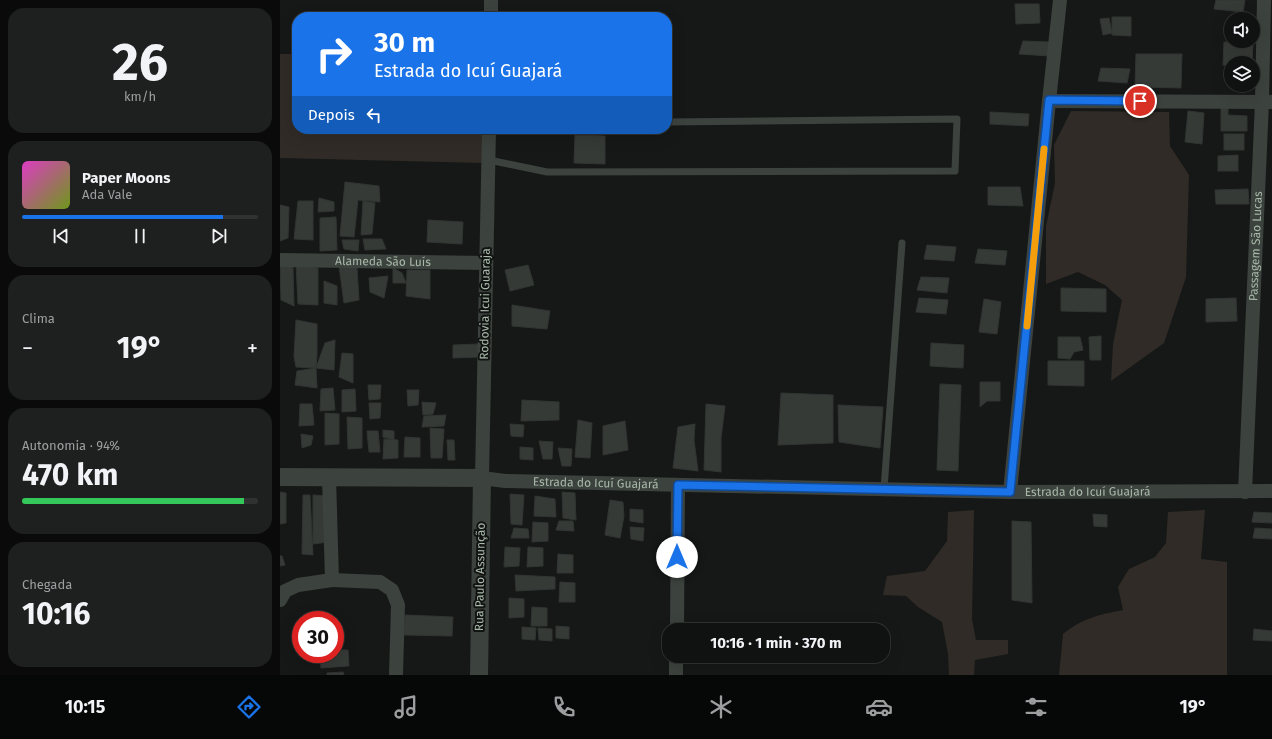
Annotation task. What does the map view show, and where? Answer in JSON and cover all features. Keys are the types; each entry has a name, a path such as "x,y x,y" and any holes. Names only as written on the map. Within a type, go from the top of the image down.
{"street":[{"path":"491,0 491,12"},
{"path":"1010,492 1060,0"},
{"name":"Passagem São Lucas","path":"1245,492 1267,102 1264,0"},
{"path":"1049,100 1267,102"},
{"name":"Rodovia Icui Guaraja","path":"482,478 489,134"},
{"name":"Alameda São Luís","path":"280,260 486,263"},
{"name":"Estrada do Icuí Guajará","path":"280,476 329,478 482,478 505,481 1010,492 1272,491"},
{"path":"329,478 332,580"},
{"name":"Rua Paulo Assunção","path":"479,675 482,478"},
{"path":"677,623 678,485"},
{"path":"280,600 285,591 298,585 332,580 380,582 392,590 398,605 396,675"},
{"path":"676,663 676,675"}],"lane":[{"path":"489,160 546,172 955,171 957,119 672,122"},
{"path":"884,490 902,243"}],"shaded area":[{"path":"280,54 292,54 292,134 483,134 483,163 280,158"},
{"path":"1071,111 1169,112 1170,146 1189,175 1186,277 1164,343 1111,381 1113,344 1122,300 1105,285 1078,272 1046,284 1046,226 1055,183 1054,145"},
{"path":"974,510 972,619 976,640 1008,640 1008,654 975,660 974,675 949,675 948,654 942,622 918,607 906,596 883,595 887,576 925,571 947,541 948,512"},
{"path":"1205,510 1201,559 1227,562 1227,675 1059,675 1063,634 1077,624 1091,618 1123,610 1118,587 1129,569 1155,557 1166,543 1168,512"}],"building":[{"path":"1216,0 1245,0 1243,12 1214,9"},
{"path":"1015,4 1039,4 1040,23 1016,24"},
{"path":"1112,17 1131,17 1131,36 1112,35"},
{"path":"1109,18 1112,33 1103,35 1100,19"},
{"path":"1023,41 1051,42 1049,56 1019,54"},
{"path":"1224,42 1224,48 1253,48 1252,56 1224,56 1223,65"},
{"path":"1136,54 1182,54 1181,88 1135,87"},
{"path":"1101,68 1130,69 1127,83 1098,81"},
{"path":"1221,108 1228,108 1228,115 1247,116 1247,131 1221,131"},
{"path":"1188,111 1204,113 1202,144 1185,142"},
{"path":"990,112 1029,114 1028,126 990,124"},
{"path":"1224,134 1244,134 1244,150 1224,150"},
{"path":"575,135 605,136 605,164 574,163"},
{"path":"1238,155 1238,171 1218,171 1218,156"},
{"path":"345,182 379,186 380,202 358,200 354,237 340,236"},
{"path":"988,187 1020,187 1023,206 988,205"},
{"path":"1248,189 1249,204 1216,204 1215,190"},
{"path":"319,198 334,202 334,211 318,212"},
{"path":"298,201 313,201 313,240 294,239"},
{"path":"363,201 375,203 372,234 361,235"},
{"path":"280,205 289,207 288,238 280,241"},
{"path":"336,217 337,250 320,251 320,218"},
{"path":"428,220 463,222 462,244 427,242"},
{"path":"363,239 382,239 386,249 365,250"},
{"path":"342,240 359,240 358,251 344,249"},
{"path":"927,245 956,247 954,261 924,259"},
{"path":"978,249 1007,251 1005,265 975,263"},
{"path":"296,264 318,268 318,305 298,304"},
{"path":"280,265 293,267 294,306 281,300"},
{"path":"528,265 534,285 510,291 505,270"},
{"path":"339,266 357,268 359,300 344,303"},
{"path":"393,268 402,273 406,283 393,283"},
{"path":"407,270 430,270 430,299 406,296"},
{"path":"388,276 384,298 370,292 369,278"},
{"path":"921,277 949,278 947,293 917,290"},
{"path":"324,281 337,286 337,305 324,303"},
{"path":"1061,288 1106,289 1106,312 1061,311"},
{"path":"919,298 948,300 946,314 916,312"},
{"path":"1236,298 1237,321 1206,322 1206,299"},
{"path":"984,299 1001,302 997,334 979,332"},
{"path":"512,305 550,311 547,329 512,326"},
{"path":"296,320 317,324 316,368 296,367 294,356"},
{"path":"1101,336 1101,360 1090,360 1089,337"},
{"path":"1058,337 1080,337 1083,350 1074,352 1070,359 1058,358"},
{"path":"335,340 334,370 316,368 325,343"},
{"path":"931,343 964,345 963,368 930,366"},
{"path":"479,344 480,357 453,358 453,345"},
{"path":"342,353 353,354 353,383 339,377"},
{"path":"1048,361 1084,361 1084,386 1048,385"},
{"path":"316,368 317,388 295,385 297,371"},
{"path":"980,382 1000,382 1000,401 987,401 980,407"},
{"path":"940,384 961,385 958,471 937,470"},
{"path":"368,385 381,385 380,399 369,400"},
{"path":"333,388 335,410 320,411 321,389"},
{"path":"355,389 356,411 342,412 342,390"},
{"path":"407,390 419,390 418,405 408,406"},
{"path":"781,393 833,395 833,443 778,445"},
{"path":"522,400 559,402 559,420 521,421"},
{"path":"422,402 436,403 433,414 423,415"},
{"path":"369,403 381,403 380,418 370,419"},
{"path":"300,404 312,404 314,425 299,426"},
{"path":"706,404 725,406 721,438 721,472 704,470"},
{"path":"838,405 883,407 880,448 839,442"},
{"path":"325,413 339,414 339,444 325,445"},
{"path":"446,415 444,426 422,427 424,416"},
{"path":"347,417 362,418 362,448 348,449"},
{"path":"578,420 592,423 590,458 575,457"},
{"path":"625,421 628,450 603,455 603,426"},
{"path":"510,424 524,425 523,437 511,436"},
{"path":"695,424 694,440 698,471 673,468 678,427"},
{"path":"430,428 444,429 442,458 431,458"},
{"path":"383,430 394,431 394,440 383,437"},
{"path":"367,431 378,431 380,452 369,452"},
{"path":"301,434 313,436 311,445 302,448"},
{"path":"405,437 420,438 420,457 404,457"},
{"path":"384,439 398,440 398,458 383,459"},
{"path":"447,440 454,440 455,460 448,460"},
{"path":"539,441 553,442 552,459 543,459"},
{"path":"520,447 533,448 533,460 520,459"},
{"path":"558,448 572,449 571,466 562,466"},
{"path":"280,492 286,493 286,523 280,524"},
{"path":"562,492 575,493 576,520 563,518"},
{"path":"510,494 524,495 522,525 511,524"},
{"path":"303,495 310,495 313,555 302,554"},
{"path":"313,495 328,496 328,542 313,544"},
{"path":"535,496 555,499 556,517 534,516"},
{"path":"610,500 623,502 624,516 620,538 605,535"},
{"path":"630,509 643,510 643,523 630,521"},
{"path":"1254,512 1272,513 1272,523 1252,522"},
{"path":"1093,514 1107,515 1107,527 1094,526"},
{"path":"559,521 573,521 574,531 556,530"},
{"path":"1012,521 1031,522 1032,603 1012,600"},
{"path":"533,522 548,523 548,541 532,542"},
{"path":"630,527 644,528 643,541 631,539"},
{"path":"514,528 528,529 529,538 511,538"},
{"path":"1255,528 1272,529 1272,539 1253,538"},
{"path":"505,547 520,548 519,566 504,567"},
{"path":"528,547 543,548 543,566 527,567"},
{"path":"558,554 573,555 573,573 557,573"},
{"path":"280,556 282,556 285,565 280,566"},
{"path":"515,575 555,577 555,589 516,591"},
{"path":"560,582 575,583 575,602 559,602"},
{"path":"509,598 524,599 524,617 509,618"},
{"path":"532,607 547,608 547,626 531,626"},
{"path":"405,615 453,617 452,636 404,635"},
{"path":"556,626 569,627 569,639 556,638"},
{"path":"522,627 536,628 535,640 522,639"},
{"path":"538,628 552,629 552,641 539,640"},
{"path":"1254,629 1272,631 1272,641 1253,640"},
{"path":"344,650 348,650 349,666 321,668 321,663 344,663"},
{"path":"343,672 344,675 327,675 327,673"}],"slow traffic":[{"path":"1027,326 1044,149"}],"route":[{"path":"677,557 678,485 1010,492 1049,100 1140,101"}]}
